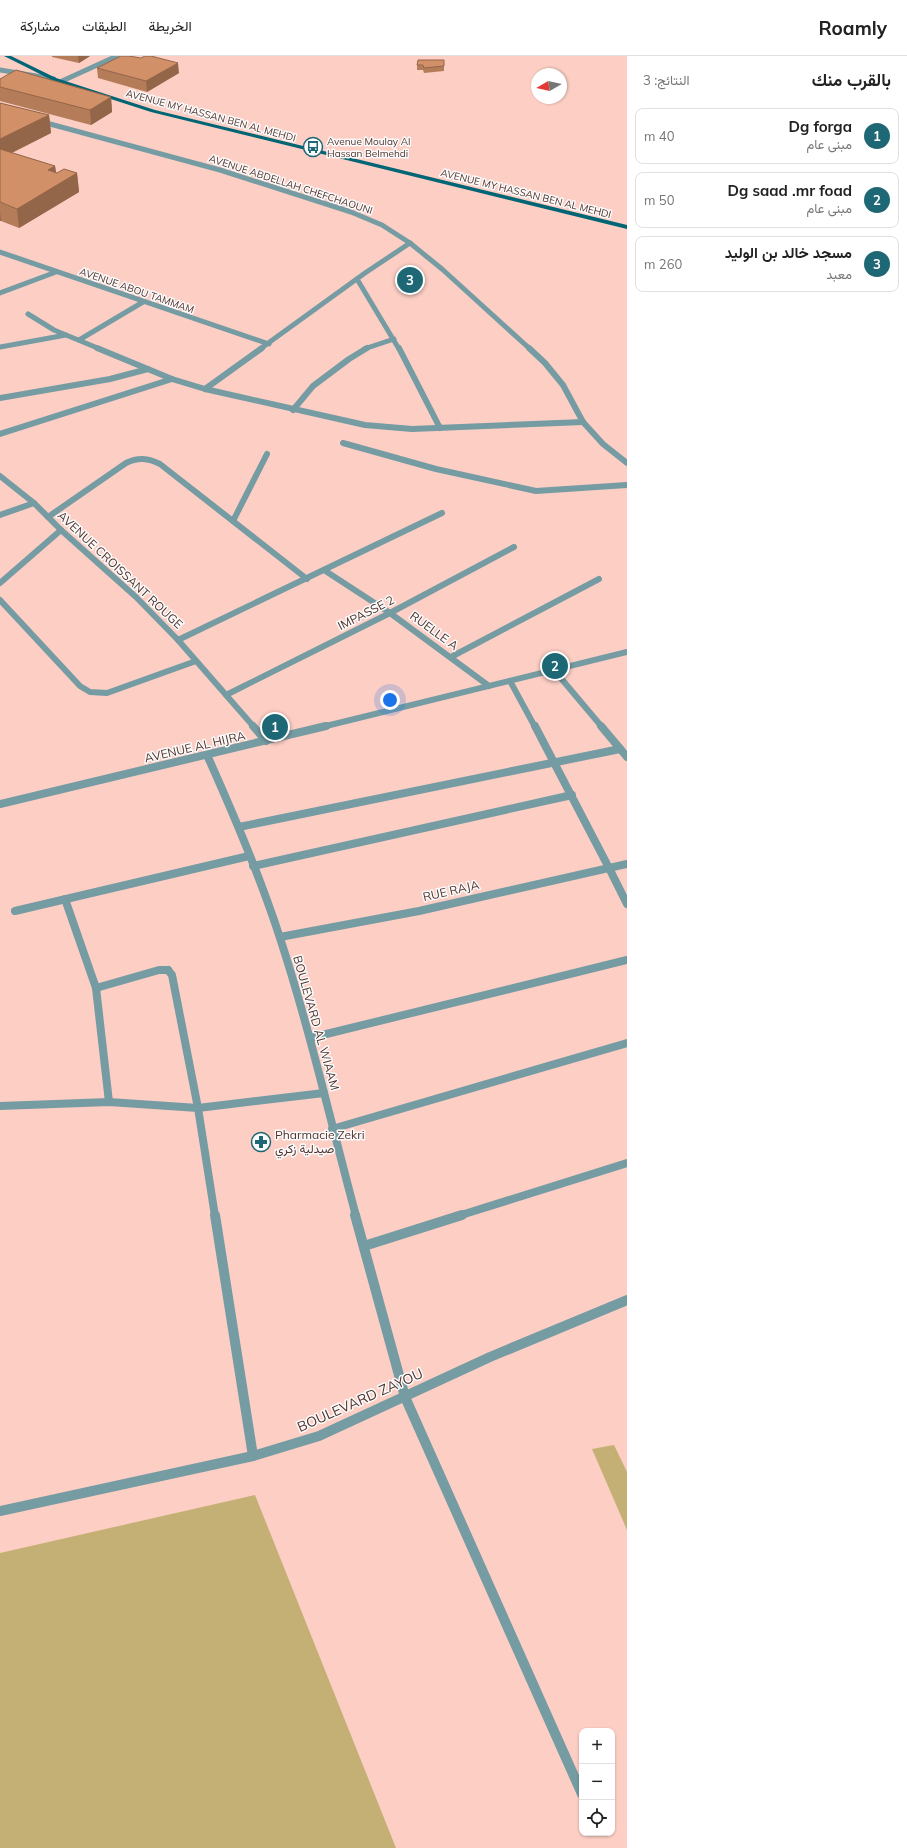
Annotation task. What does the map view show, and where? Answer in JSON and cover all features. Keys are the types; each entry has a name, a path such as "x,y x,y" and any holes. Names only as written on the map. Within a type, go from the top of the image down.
{"main road":[{"name":"AVENUE MY HASSAN BEN AL MEHDI","path":"6,56 54,79 153,111 627,227"}],"street":[{"path":"62,81 117,56"},
{"path":"0,70 54,79"},
{"name":"AVENUE ABDELLAH CHEFCHAOUNI","path":"31,118 220,170 372,220 410,243 460,284 545,363 563,385 583,422 603,444 627,463"},
{"path":"205,389 357,279 410,243"},
{"name":"AVENUE ABOU TAMMAM","path":"0,252 268,344"},
{"path":"0,293 56,272"},
{"path":"357,279 394,339 440,428"},
{"path":"79,340 143,302"},
{"path":"28,314 66,335 172,379 205,389 293,410 365,425 412,429 583,422"},
{"path":"0,347 66,335"},
{"path":"293,410 313,386 349,358 364,349 394,339"},
{"path":"0,398 110,379 148,369"},
{"path":"0,434 172,379"},
{"path":"343,443 436,469 536,491 627,485"},
{"path":"233,521 267,454"},
{"path":"48,516 133,459 151,459 160,464 307,578"},
{"name":"AVENUE CROISSANT ROUGE","path":"0,476 34,503 61,530 136,597 178,640 266,742"},
{"path":"0,515 34,503"},
{"path":"178,640 442,513"},
{"path":"0,583 61,530"},
{"name":"IMPASSE 2","path":"226,696 390,613 514,547"},
{"name":"RUELLE A","path":"324,570 390,613 489,686"},
{"path":"451,657 599,578"},
{"path":"0,600 80,686 90,692 107,693 196,662"},
{"name":"AVENUE AL HIJRA","path":"0,804 266,742 627,652"},
{"path":"554,670 627,757"},
{"path":"510,681 572,795 627,904"},
{"path":"239,827 620,750"},
{"name":"BOULEVARD AL WIAAM","path":"207,755 239,827 280,937 310,1038 332,1129 405,1397 579,1787"},
{"path":"253,866 572,795"},
{"path":"15,911 249,856"},
{"name":"RUE RAJA","path":"280,937 420,911 627,864"},
{"path":"65,899 96,988 109,1102"},
{"path":"310,1038 627,960"},
{"path":"96,988 159,970 168,970 172,976 198,1108 253,1456"},
{"path":"332,1129 627,1043"},
{"path":"0,1106 109,1102 198,1108 324,1093"},
{"path":"364,1246 627,1163"},
{"name":"BOULEVARD ZAYOU","path":"0,1511 253,1456 319,1436 490,1357 627,1300"}],"shaded area":[{"path":"614,1445 627,1472 627,1530 592,1449"},
{"path":"255,1495 396,1848 0,1848 0,1553"}],"building":[{"path":"121,56 141,58 151,56 178,63 146,81 97,68"},
{"path":"418,60 444,60 444,66 424,68 423,65 417,65"},
{"path":"16,70 111,97 90,110 0,87 0,79"},
{"path":"0,103 49,115 0,139"},
{"path":"0,149 55,166 48,170 57,173 64,169 77,173 17,209 0,202"}],"place":[{"name":"Avenue Moulay Al Hassan Belmehdi","path":"313,147"},
{"name":"مسجد خالد بن الوليد","path":"410,280"},
{"name":"Dg saad .mr foad","path":"555,666"},
{"name":"Dg forga","path":"275,727"},
{"name":"Pharmacie Zekri صيدلية زكري","path":"261,1142"}]}
